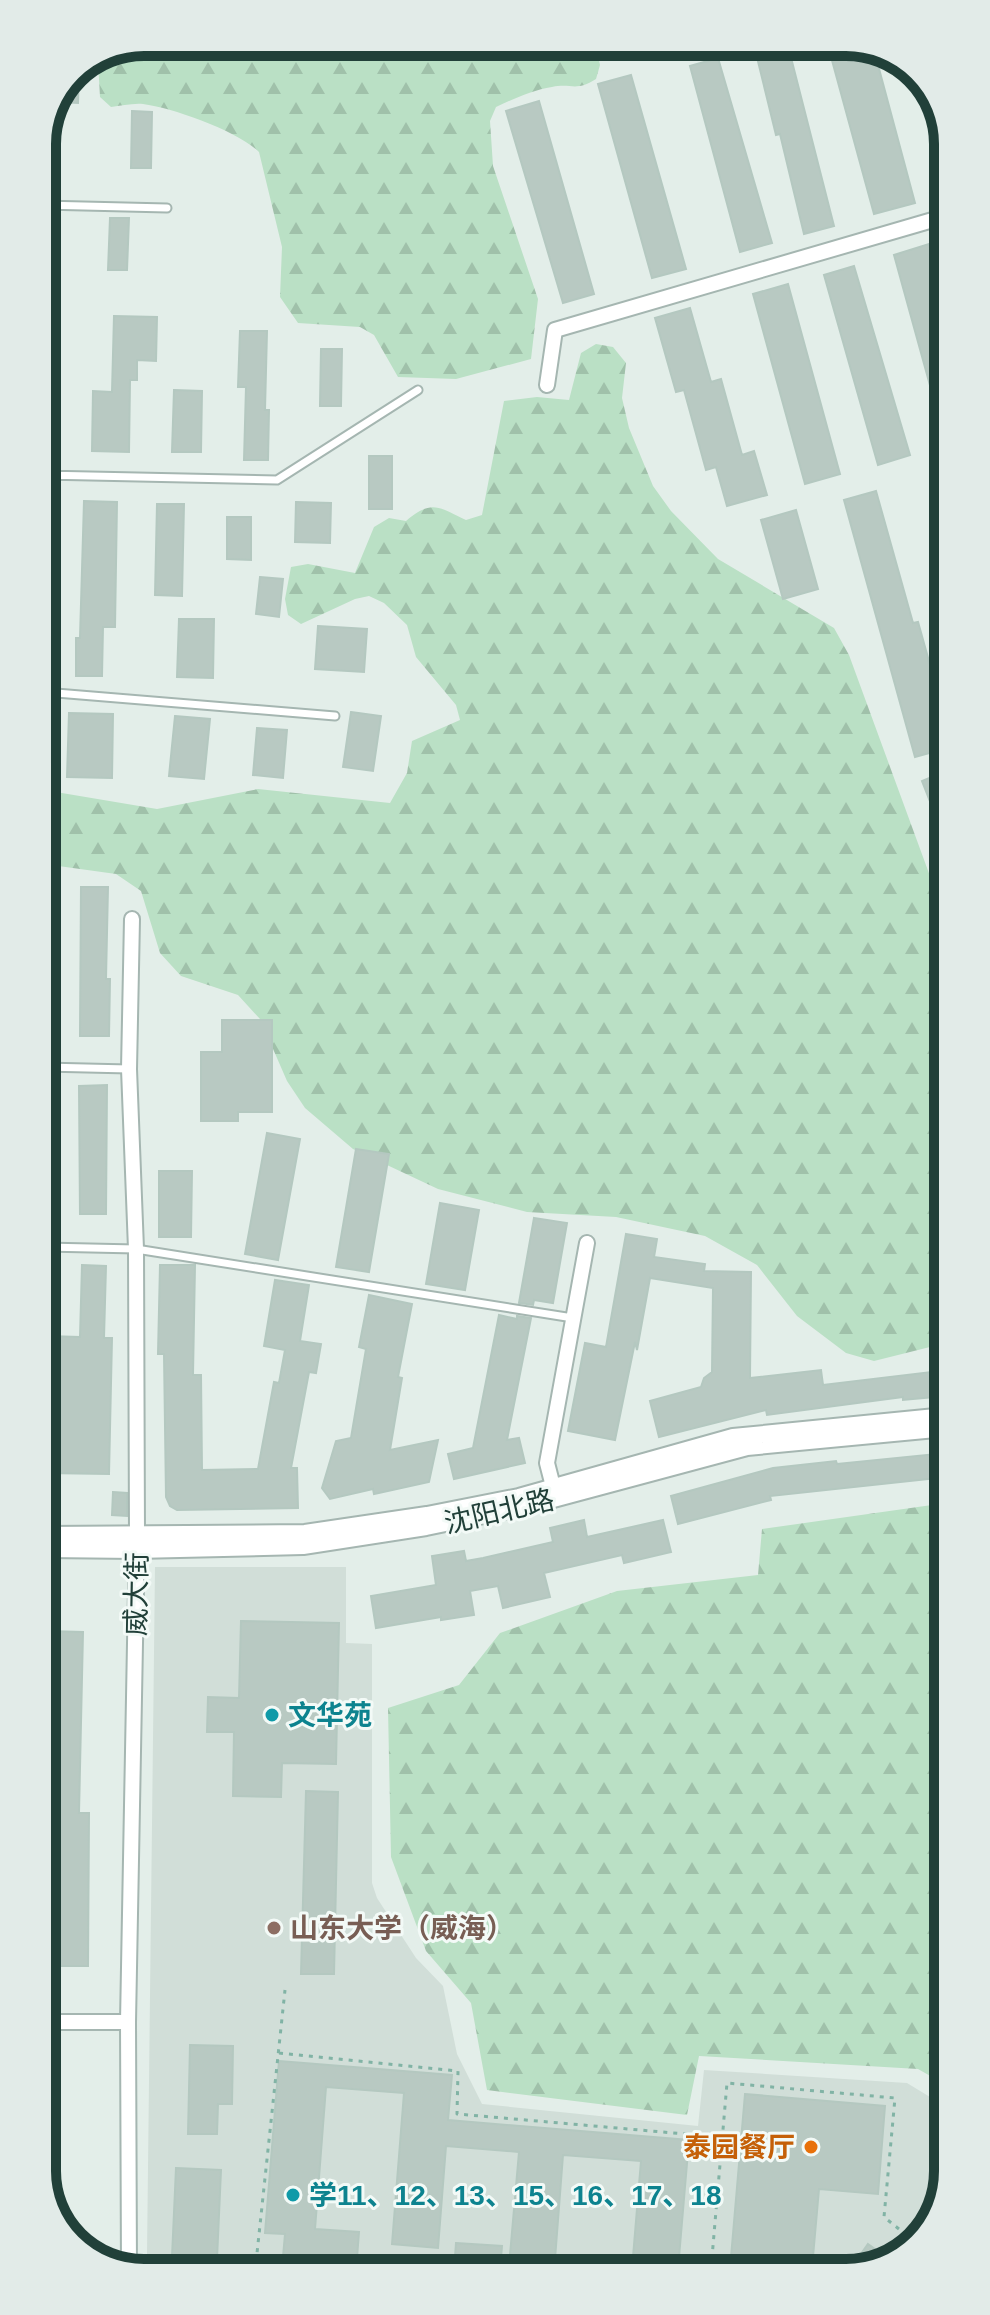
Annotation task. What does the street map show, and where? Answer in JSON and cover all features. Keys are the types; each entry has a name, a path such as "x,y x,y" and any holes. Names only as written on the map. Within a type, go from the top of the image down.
{"street":[{"path":"547,385 555,330 934,220"},
{"name":"威大街","path":"129,2257 128,2022 136,1543 136,1249 129,1069 132,919"},
{"path":"555,1493 547,1463 587,1243"},
{"name":"沈阳北路","path":"555,1493 733,1437 934,1417"},
{"name":"沈阳北路","path":"56,1536 136,1543 303,1546 426,1527 747,1447 934,1429"},
{"name":"沈阳北路","path":"56,1548 136,1543"},
{"path":"56,2022 128,2022"}],"lane":[{"path":"56,205 167,208"},
{"path":"56,475 277,480 418,390"},
{"path":"56,693 335,716"},
{"path":"56,1067 129,1069"},
{"path":"56,1247 136,1249 574,1318"}],"path":[{"path":"256,2259 285,1990"},
{"path":"279,2053 458,2071 457,2114 721,2137"},
{"path":"712,2259 727,2083 895,2098 884,2217 907,2234"}],"shaded area":[{"name":"山东大学（威海）","path":"155,1567 346,1567 346,1643 372,1644 372,1883 377,1898 416,1958 443,1986 457,2054 482,2104 698,2126 704,2070 907,2083 934,2099 934,2171 927,2205 919,2220 900,2241 858,2258 138,2259 115,2253 147,2254"}],"green space":[{"path":"144,56 598,56 600,65 596,79 584,85 552,87 523,95 496,107 490,121 493,166 538,299 531,359 456,379 398,377 374,335 360,327 298,323 280,297 282,247 259,152 236,136 187,115 143,104 111,107 100,97 98,69 127,58"},
{"path":"596,344 613,347 626,363 622,398 629,428 653,486 671,511 718,559 834,628 849,655 934,887 934,1346 874,1361 846,1353 797,1316 757,1265 705,1236 616,1217 527,1212 438,1189 353,1149 305,1108 287,1081 260,1019 238,995 181,976 160,953 141,891 116,874 56,866 56,792 157,809 258,789 390,803 407,773 412,741 460,720 456,705 416,657 407,625 384,603 369,596 355,599 301,624 288,615 285,599 291,567 308,564 355,573 374,527 389,518 406,521 422,510 435,507 466,520 482,515 504,401 537,397 569,400 581,353"},
{"path":"934,1505 934,2078 918,2069 699,2056 687,2115 487,2090 471,2003 426,1951 391,1857 388,1708 459,1685 500,1633 617,1591 758,1575 762,1529"}],"building":[{"path":"757,56 791,56 834,226 804,234 780,134 776,135"},
{"path":"831,56 852,56 877,62 915,203 874,214"},
{"path":"718,58 772,243 740,252 690,66"},
{"path":"631,75 686,269 652,278 598,84"},
{"path":"78,86 78,103 67,102"},
{"path":"539,101 594,294 563,303 506,111"},
{"path":"132,111 152,112 151,168 131,168"},
{"path":"110,218 129,218 127,270 108,270"},
{"path":"929,244 934,262 934,400 894,255"},
{"path":"854,266 910,455 878,465 824,275"},
{"path":"788,284 840,474 805,484 753,294"},
{"path":"690,308 711,382 721,379 742,455 754,451 767,495 727,506 716,467 706,470 684,390 676,392 655,318"},
{"path":"114,316 157,317 156,361 137,360 137,380 130,380 129,452 92,451 93,391 112,392"},
{"path":"240,331 267,331 265,410 269,410 268,460 244,460 246,387 238,387"},
{"path":"321,349 342,349 341,406 320,406"},
{"path":"174,390 202,391 201,452 172,452"},
{"path":"369,456 392,456 392,509 369,509"},
{"path":"876,491 913,623 918,622 934,679 934,752 915,757 844,500"},
{"path":"84,501 117,502 115,627 103,627 102,676 76,676"},
{"path":"296,502 331,503 330,543 295,542"},
{"path":"157,504 184,504 182,596 155,595"},
{"path":"796,510 818,589 783,599 761,520"},
{"path":"227,517 251,517 251,560 227,559"},
{"path":"260,577 283,579 279,617 256,614"},
{"path":"179,619 214,619 213,678 177,677"},
{"path":"318,626 367,629 364,672 315,669"},
{"path":"351,712 381,716 373,771 343,767"},
{"path":"69,713 113,714 112,778 67,777"},
{"path":"175,716 210,719 204,779 169,776"},
{"path":"257,728 287,730 283,778 253,775"},
{"path":"934,776 934,812 922,781"},
{"path":"81,887 108,887 106,979 110,979 109,1036 80,1036"},
{"path":"222,1020 272,1020 272,1112 238,1112 238,1121 201,1121 201,1052 222,1052"},
{"path":"107,1085 106,1214 80,1214 79,1086"},
{"path":"267,1133 300,1139 278,1260 245,1254"},
{"path":"356,1149 389,1154 369,1272 336,1267"},
{"path":"159,1171 192,1171 191,1237 159,1237"},
{"path":"440,1203 479,1210 465,1290 426,1284"},
{"path":"534,1218 567,1223 553,1303 534,1300 533,1305 519,1303"},
{"path":"626,1234 657,1239 654,1257 705,1264 704,1271 751,1272 750,1378 821,1370 823,1385 931,1372 934,1397 903,1400 903,1397 767,1415 766,1410 659,1437 650,1401 701,1387 704,1378 712,1372 713,1288 650,1278 637,1350 635,1342 615,1440 568,1431 585,1343 606,1347"},
{"path":"82,1265 106,1266 104,1338 112,1338 109,1474 56,1473 56,1336 80,1337"},
{"path":"160,1265 195,1265 193,1375 201,1375 202,1470 258,1469 274,1382 279,1383 285,1350 264,1346 275,1280 309,1285 300,1341 321,1344 316,1373 309,1372 291,1468 297,1468 298,1508 177,1510 170,1506 166,1497 164,1354 158,1354"},
{"path":"369,1295 412,1304 398,1377 402,1378 390,1450 438,1440 429,1482 374,1494 373,1489 330,1499 322,1488 336,1441 351,1438 366,1349 359,1347"},
{"path":"499,1315 531,1318 507,1440 519,1438 525,1463 454,1479 448,1454 473,1448"},
{"path":"934,1454 934,1478 770,1496 771,1500 678,1524 671,1496 773,1468 836,1461 837,1464"},
{"path":"113,1492 127,1493 127,1516 112,1515"},
{"path":"584,1520 587,1537 663,1520 671,1552 624,1563 622,1555 544,1573 550,1597 503,1608 498,1586 470,1591 474,1615 376,1628 371,1596 436,1585 432,1556 464,1551 466,1561 553,1542 550,1528"},
{"name":"文华苑","path":"241,1621 339,1623 336,1764 282,1763 281,1797 233,1796 234,1732 207,1732 208,1697 239,1698"},
{"path":"56,1631 83,1632 79,1813 89,1813 88,1966 56,1966"},
{"path":"306,1791 338,1792 334,1974 301,1974"},
{"path":"190,2045 233,2046 232,2104 218,2104 217,2134 188,2134"},
{"name":"学11、12、13、15、16、17、18","path":"279,2061 452,2075 448,2120 689,2140 679,2259 633,2259 641,2161 563,2155 555,2259 510,2255 519,2152 446,2146 438,2248 392,2244 404,2093 326,2087 315,2229 359,2232 357,2259 283,2257 285,2234 265,2233"},
{"name":"泰园餐厅","path":"745,2094 885,2106 878,2194 819,2189 813,2259 731,2259"},
{"path":"176,2168 221,2170 217,2259 172,2257"},
{"path":"456,2243 502,2246 501,2259 455,2259"},
{"path":"868,2244 879,2252 874,2254 858,2258"}],"place":[{"name":"文华苑","path":"272,1715"},
{"name":"山东大学（威海）","path":"274,1928"},
{"name":"泰园餐厅","path":"811,2147"},
{"name":"学11、12、13、15、16、17、18","path":"293,2195"}]}
